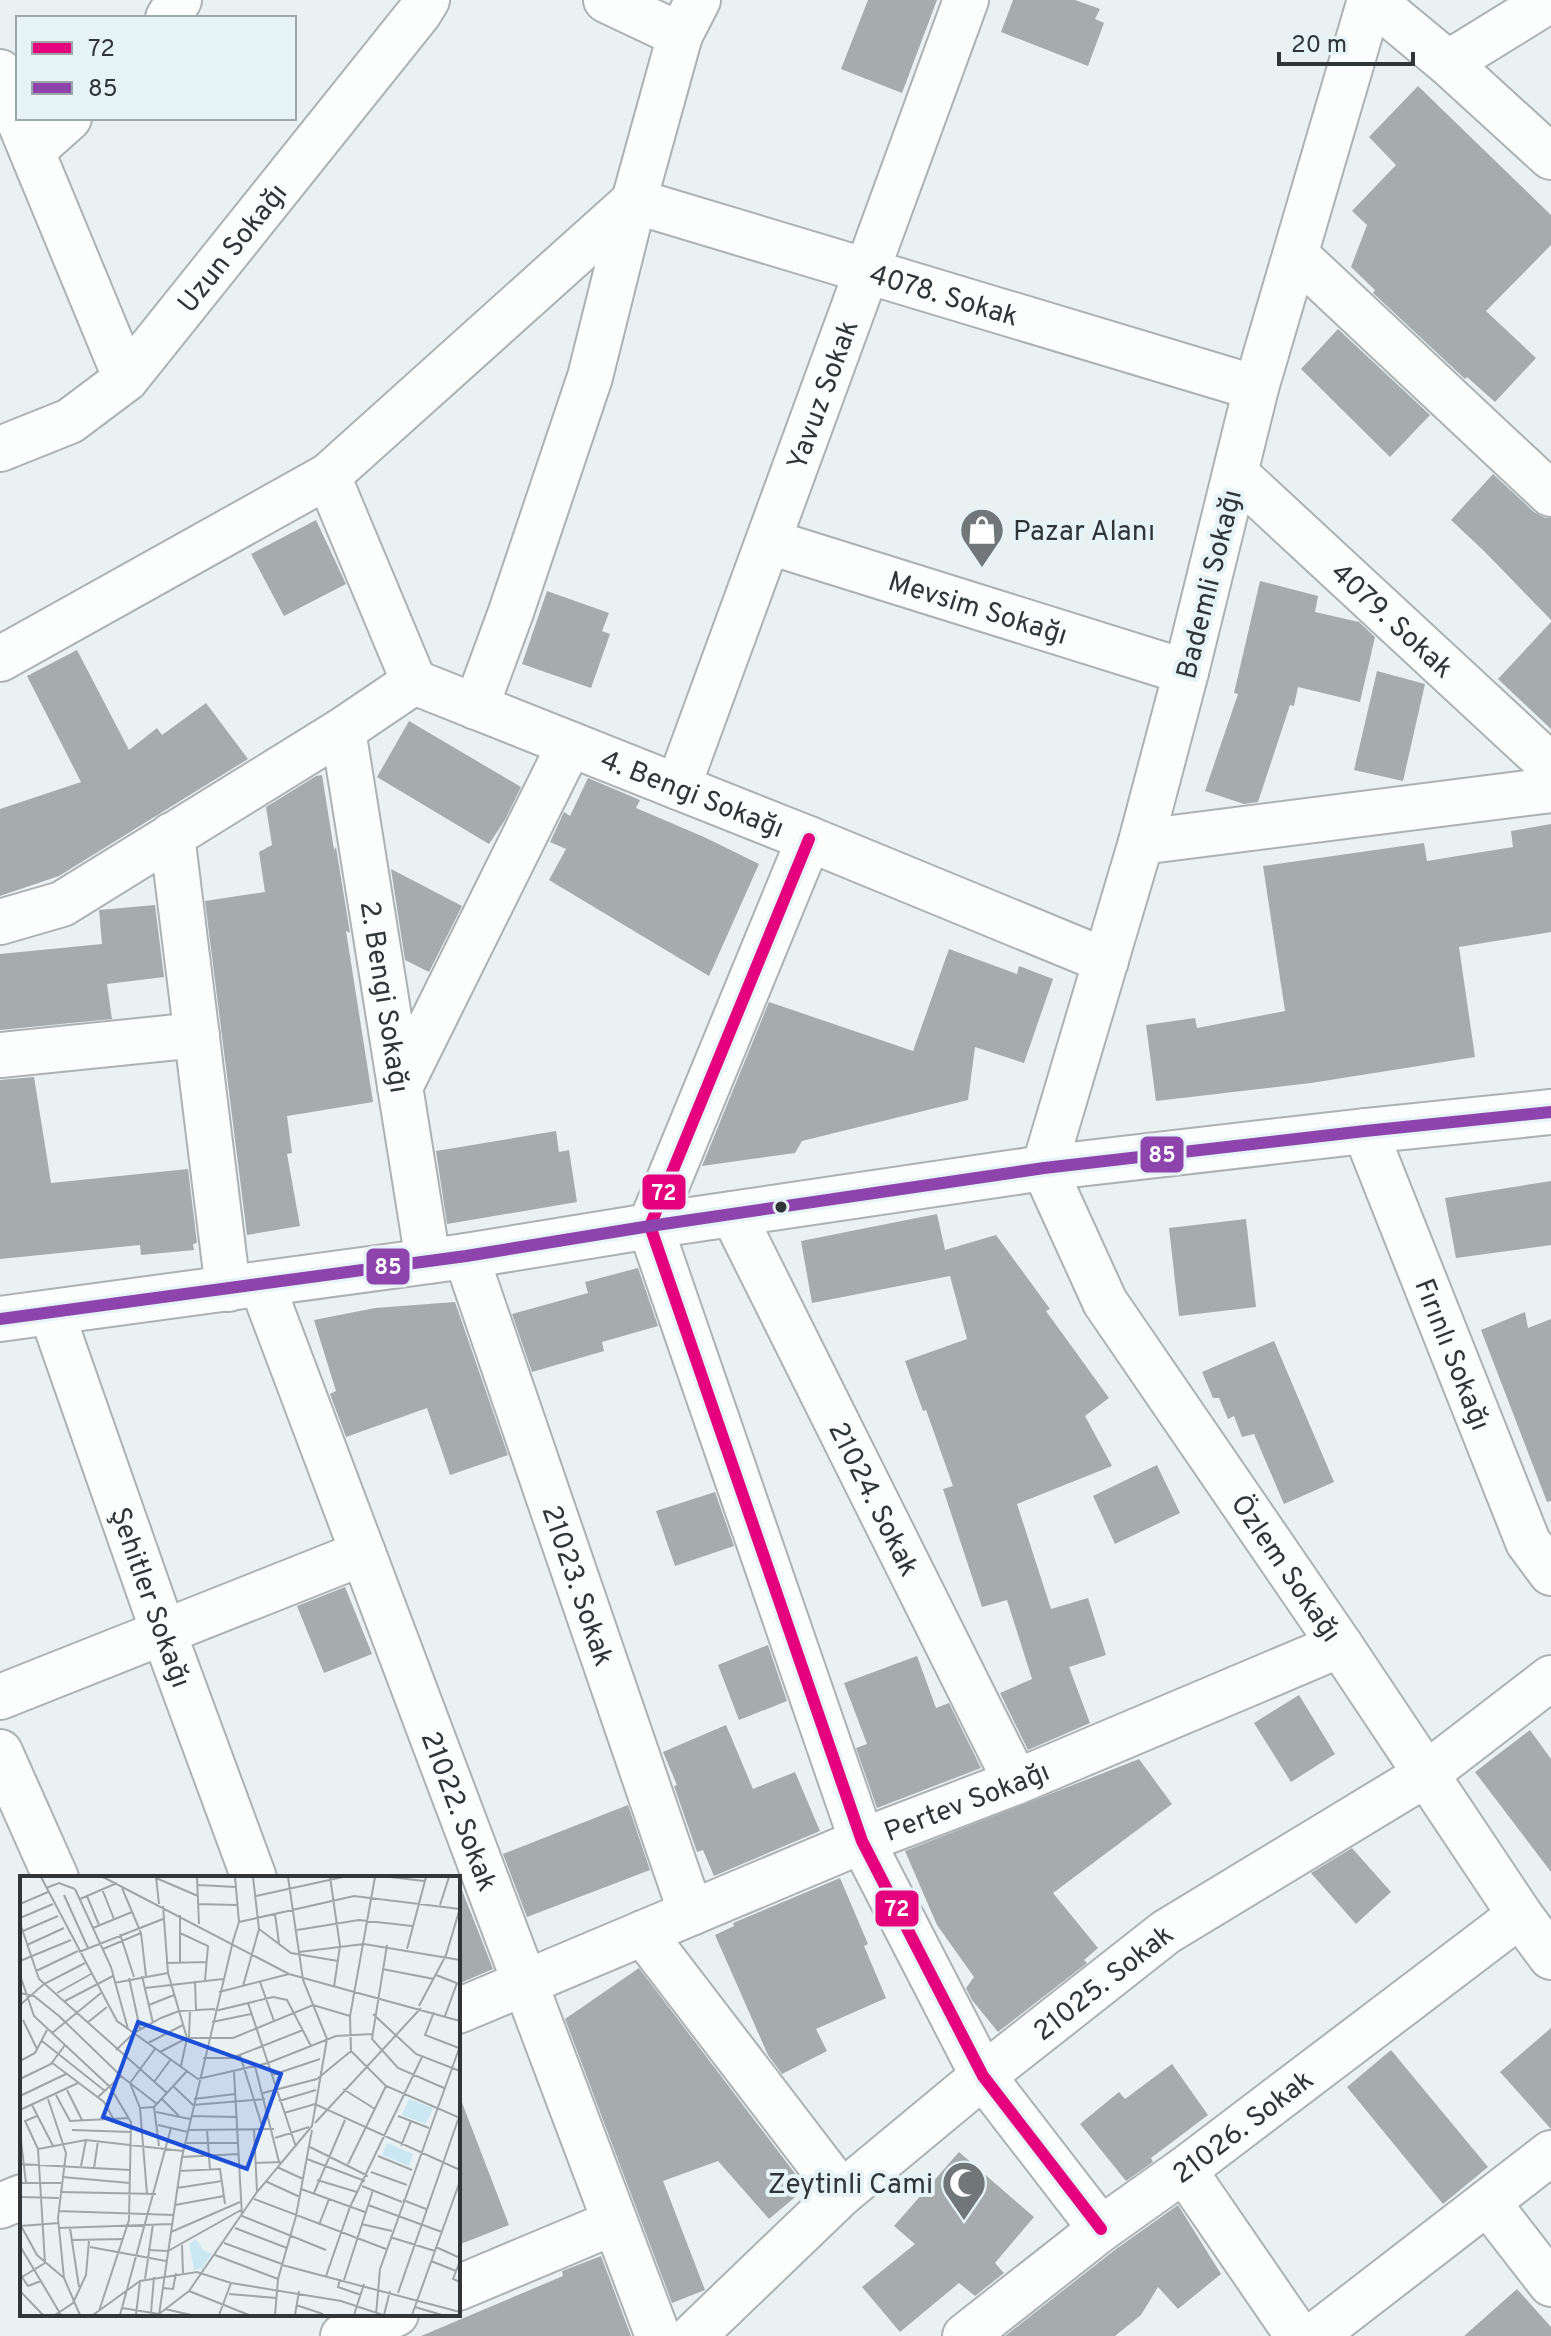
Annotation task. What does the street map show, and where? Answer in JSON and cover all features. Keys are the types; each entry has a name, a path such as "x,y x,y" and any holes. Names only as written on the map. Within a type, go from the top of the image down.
{"street":[{"name":"Uzun Sokağı","path":"0,449 70,421 126,379 427,0"},
{"path":"476,707 590,377 634,201 689,18 606,0"},
{"name":"Yavuz Sokak","path":"678,787 966,0"},
{"path":"1371,0 1448,63 1551,157"},
{"name":"Bademli Sokağı","path":"1044,1168 1141,842 1256,388 1371,0"},
{"path":"1448,63 1550,0"},
{"path":"0,72 16,112"},
{"path":"61,120 23,129 126,379"},
{"path":"0,659 328,476 634,201"},
{"name":"4078. Sokak","path":"634,201 1256,388"},
{"path":"1296,255 1551,494"},
{"name":"4079. Sokak","path":"1236,474 1551,766"},
{"path":"0,922 62,904 343,730 414,682 328,476"},
{"name":"Mevsim Sokağı","path":"770,542 1186,672"},
{"name":"4. Bengi Sokağı","path":"414,682 1106,961"},
{"name":"2. Bengi Sokağı","path":"343,730 400,1087 447,1259"},
{"path":"400,1087 570,744"},
{"path":"1141,842 1551,790"},
{"name":"21022. Sokak","path":"172,835 197,1035 245,1287 363,1553 658,2336"},
{"path":"809,839 650,1226 862,1841 983,2076 1101,2229"},
{"path":"0,1055 197,1035"},
{"path":"0,1319 447,1259 1044,1168 1551,1112"},
{"name":"Fırınlı Sokağı","path":"1365,1131 1528,1542 1551,1573"},
{"name":"Özlem Sokağı","path":"1044,1168 1105,1302 1551,1957"},
{"name":"21024. Sokak","path":"733,1214 1016,1782"},
{"name":"21023. Sokak","path":"447,1259 691,1913"},
{"name":"Şehitler Sokağı","path":"52,1314 253,1876"},
{"path":"0,1697 363,1553"},
{"name":"Pertev Sokağı","path":"460,2010 1340,1645"},
{"name":"21025. Sokak","path":"693,2336 842,2193 983,2076 1166,1932 1425,1775 1551,1678"},
{"path":"0,1752 55,1876"},
{"name":"21026. Sokak","path":"965,2336 1101,2229 1184,2170 1520,1915"},
{"path":"643,1933 842,2193"},
{"path":"1314,2336 1551,2153"},
{"path":"1184,2170 1298,2336"},
{"path":"0,2206 20,2198"},
{"path":"1488,2203 1551,2284"},
{"path":"460,2287 615,2222"},
{"path":"343,2336 391,2316"}],"building":[{"path":"868,0 937,0 902,93 841,69"},
{"path":"1013,0 1075,0 1100,9 1095,19 1104,23 1088,66 1001,32"},
{"path":"1418,86 1551,215 1551,245 1486,311 1536,358 1495,402 1467,377 1465,379 1373,293 1375,290 1351,267 1367,225 1352,211 1396,165 1369,137"},
{"path":"1338,329 1430,415 1390,457 1301,369"},
{"path":"1493,474 1534,512 1551,518 1551,620 1451,520"},
{"path":"316,520 346,584 284,616 251,554"},
{"path":"1260,581 1318,596 1315,612 1359,622 1375,637 1360,702 1298,687 1294,706 1290,705 1258,802 1244,804 1205,791 1238,694 1234,693"},
{"path":"547,591 609,613 602,631 610,634 591,688 522,664"},
{"path":"1551,622 1551,729 1498,679"},
{"path":"77,650 129,750 157,728 162,735 206,703 248,759 59,876 0,896 0,809 81,782 27,676"},
{"path":"1377,671 1425,684 1403,781 1354,770"},
{"path":"409,721 521,787 489,844 377,777"},
{"path":"322,775 350,933 346,931 373,1102 287,1116 292,1153 287,1154 300,1226 247,1235 205,901 265,892 259,852 272,845 266,807"},
{"path":"588,778 640,800 636,808 759,864 709,976 549,880 566,849 550,842 564,812 570,816"},
{"path":"1551,824 1551,932 1459,947 1475,1057 1311,1083 1156,1101 1146,1025 1195,1018 1197,1028 1285,1011 1263,866 1424,843 1427,861 1513,847 1511,831"},
{"path":"391,869 462,906 429,972 405,960"},
{"path":"155,905 164,977 107,984 112,1019 0,1030 0,954 102,944 99,910"},
{"path":"949,949 1017,974 1019,966 1053,979 1024,1063 975,1047 968,1100 802,1141 795,1153 702,1166 769,1002 913,1051"},
{"path":"34,1077 51,1183 188,1169 197,1243 193,1244 194,1250 141,1255 140,1245 0,1259 0,1080"},
{"path":"556,1131 559,1152 569,1150 577,1202 447,1224 436,1151"},
{"path":"1551,1181 1551,1245 1456,1258 1445,1198"},
{"path":"937,1214 945,1250 996,1235 1109,1398 1085,1416 1112,1466 1017,1504 1051,1609 1088,1598 1106,1655 1069,1667 1090,1723 1028,1750 1000,1693 1032,1679 1007,1600 982,1607 943,1489 953,1486 905,1361 967,1339 950,1276 812,1303 801,1241"},
{"path":"1246,1219 1256,1307 1179,1316 1169,1228"},
{"path":"638,1268 658,1326 602,1342 604,1351 532,1372 512,1314 588,1293 585,1282"},
{"path":"455,1302 508,1455 450,1475 427,1408 346,1437 330,1394 336,1391 314,1320 375,1308"},
{"path":"1525,1312 1528,1328 1551,1319 1551,1501 1547,1502 1481,1330"},
{"path":"1274,1341 1334,1482 1284,1504 1254,1434 1242,1437 1234,1416 1228,1419 1219,1398 1213,1398 1202,1372"},
{"path":"1157,1465 1180,1513 1115,1544 1093,1496"},
{"path":"715,1492 734,1546 675,1566 656,1511"},
{"path":"345,1587 372,1654 324,1673 297,1606"},
{"path":"768,1645 787,1701 739,1720 718,1665"},
{"path":"917,1656 936,1708 949,1703 981,1768 877,1808 856,1748 867,1744 844,1683"},
{"path":"1299,1695 1335,1754 1291,1782 1254,1723"},
{"path":"726,1725 753,1789 795,1772 820,1831 714,1876 703,1850 697,1852 674,1786 677,1785 663,1752"},
{"path":"1530,1730 1551,1759 1551,1872 1475,1772"},
{"path":"1139,1759 1172,1804 1053,1893 1098,1948 1084,1960 1087,1963 998,2032 972,2000 966,1988 974,1977 937,1925 905,1851"},
{"path":"628,1805 650,1870 527,1917 503,1854"},
{"path":"1352,1848 1391,1892 1356,1924 1311,1873"},
{"path":"840,1878 868,1944 864,1946 886,1998 816,2029 827,2051 782,2074 768,2055 715,1935 734,1926 733,1923"},
{"path":"460,1885 493,1969 460,1983"},
{"path":"639,1968 806,2188 769,2219 718,2161 663,2181 705,2290 672,2303 565,2019"},
{"path":"1551,2028 1551,2129 1500,2072"},
{"path":"1391,2050 1488,2167 1443,2204 1347,2087"},
{"path":"1172,2064 1208,2115 1126,2181 1080,2124 1119,2092 1125,2099"},
{"path":"460,2100 461,2100 509,2225 460,2244"},
{"name":"Zeytinli Cami","path":"959,2152 1034,2217 995,2263 1004,2273 975,2296 959,2283 900,2332 862,2287 915,2244 894,2226"},
{"path":"1178,2205 1221,2274 1178,2309 1158,2287 1141,2315 1115,2336 1005,2336 1116,2249"},
{"path":"601,2256 631,2336 421,2336 563,2276 562,2271"},
{"path":"1517,2289 1551,2327 1551,2336 1464,2336"}],"transit line":[{"name":"72","path":"809,839 650,1226 862,1841 983,2076 1101,2229"},
{"name":"85","path":"0,1319 466,1256 1044,1168 1551,1112"}],"place":[{"name":"Pazar Alanı","path":"982,569"},
{"name":"Zeytinli Cami","path":"964,2222"}]}
